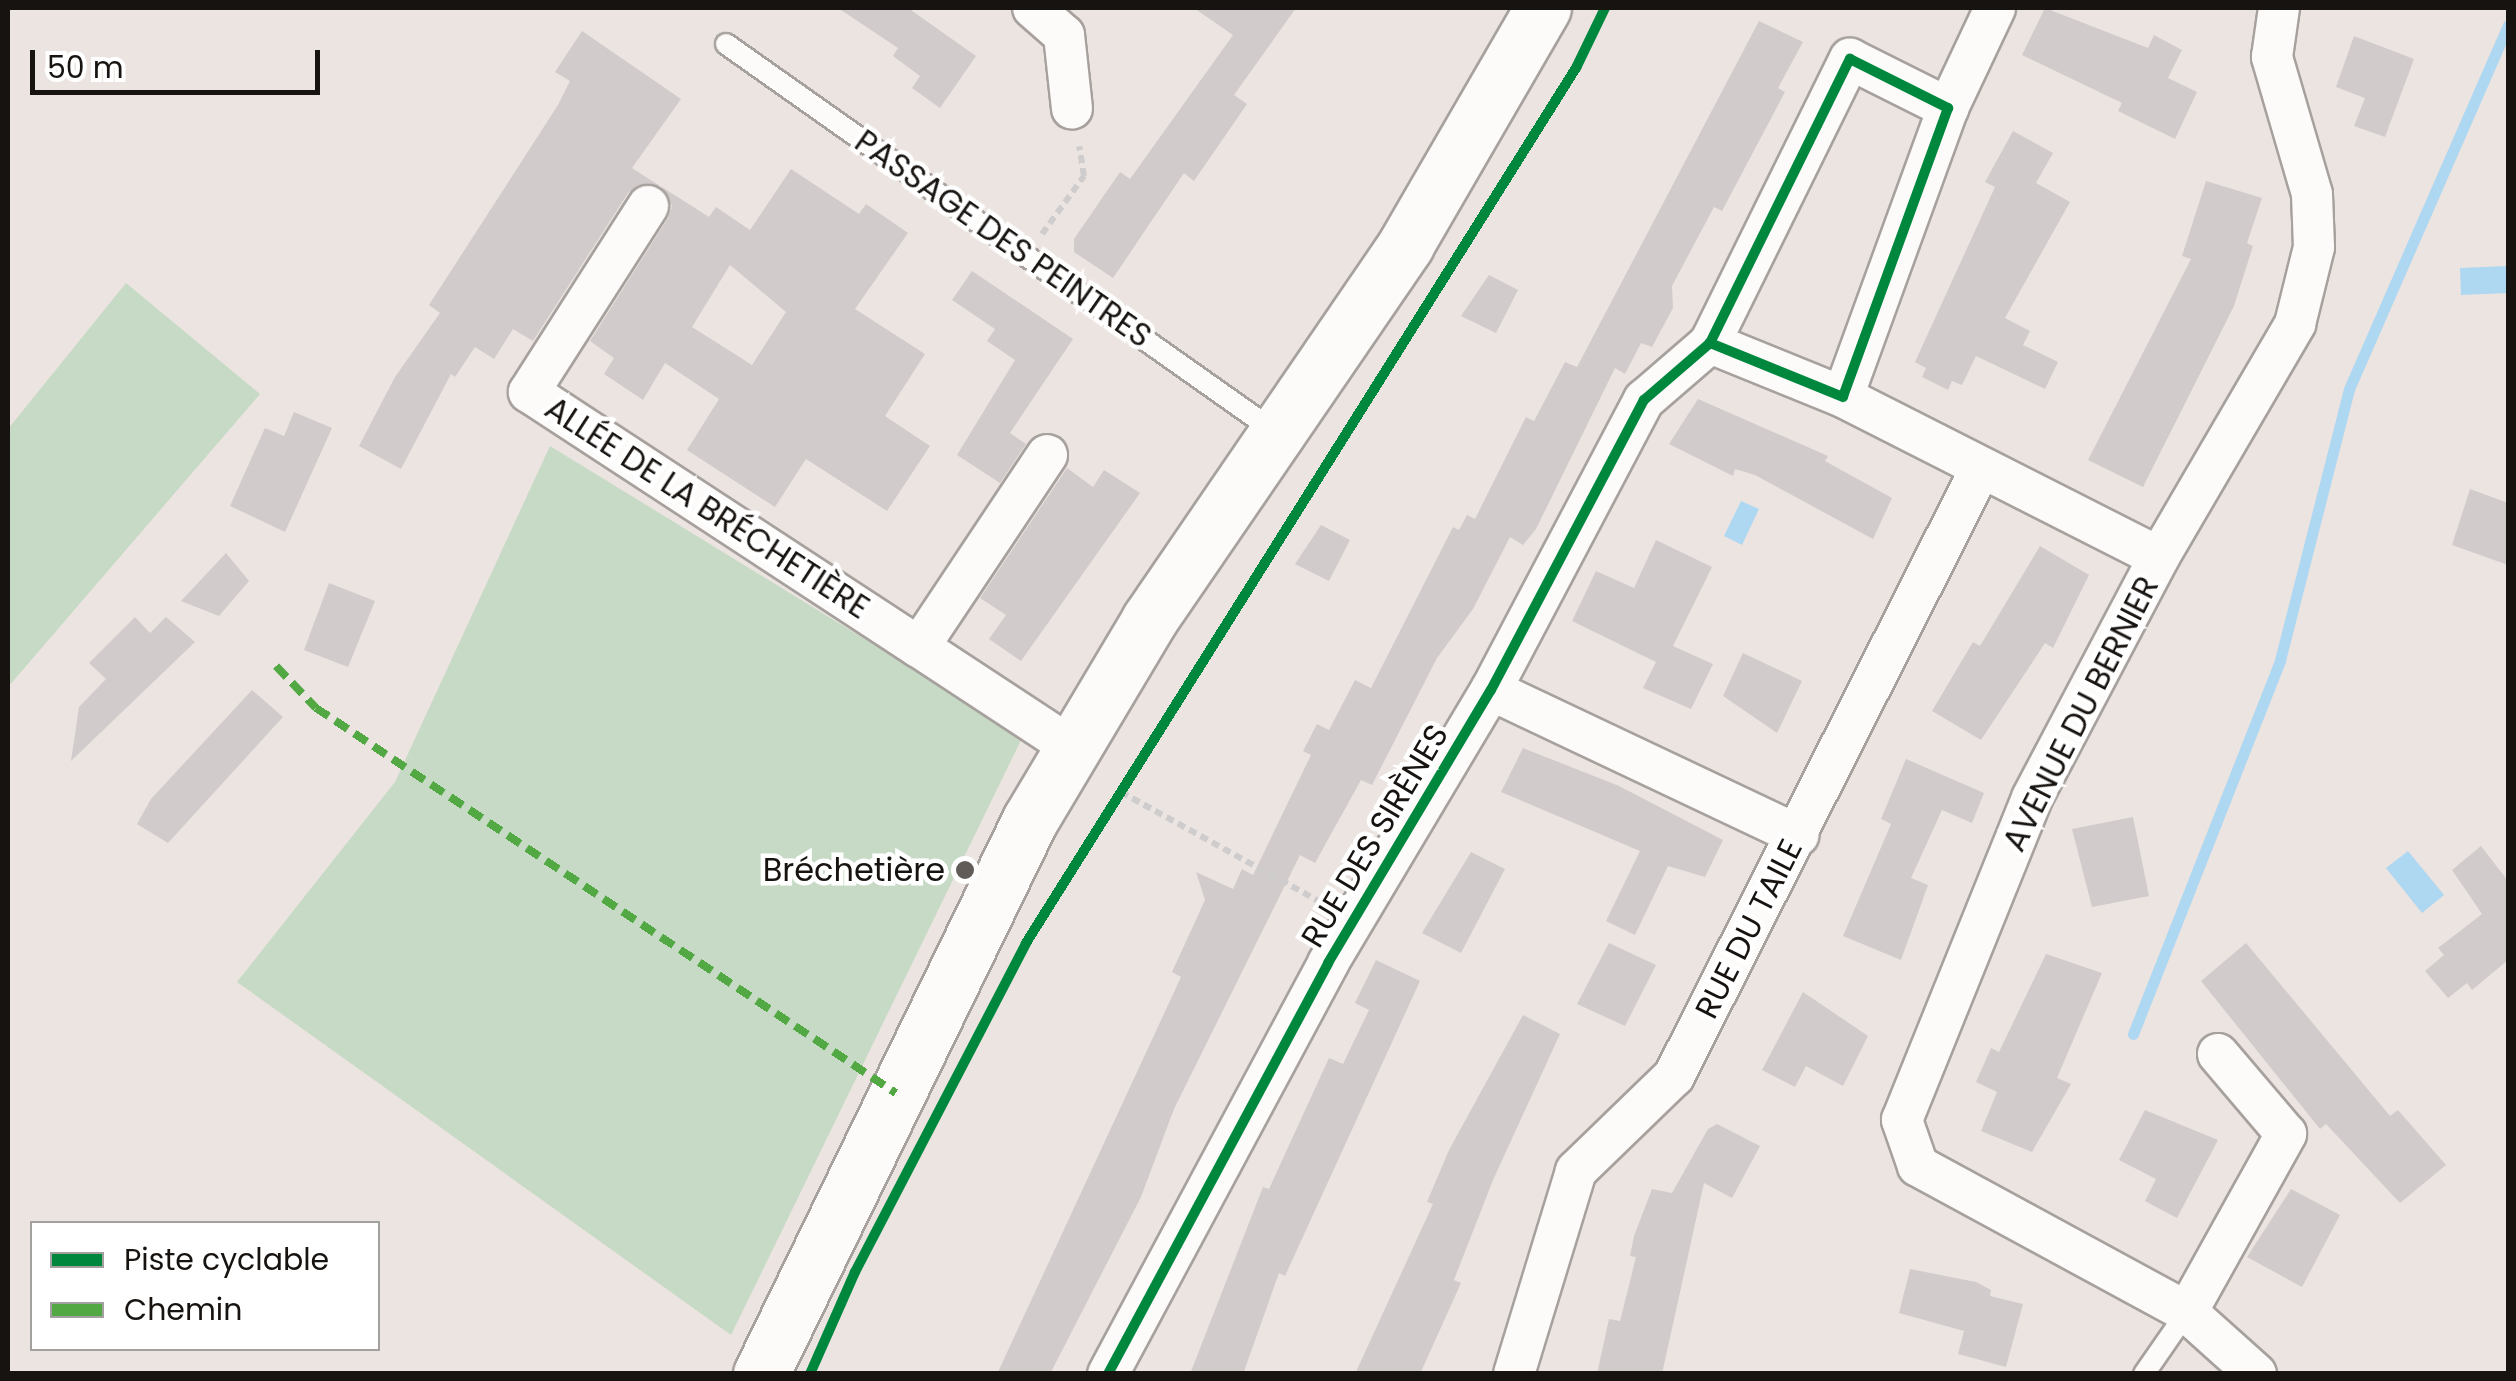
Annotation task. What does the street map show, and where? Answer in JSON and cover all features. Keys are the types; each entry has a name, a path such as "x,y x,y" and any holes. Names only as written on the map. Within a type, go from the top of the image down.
{"main road":[{"path":"761,1374 1013,854 1073,748 1149,620 1406,244 1543,8"}],"street":[{"path":"1033,8 1064,34 1072,109"},
{"path":"1843,398 1948,108 1994,8"},
{"name":"AVENUE DU BERNIER","path":"2256,1374 2187,1312 1918,1166 1902,1120 2032,798 2160,557 2295,324 2314,247 2312,194 2272,57 2279,8"},
{"path":"1948,108 1850,59 1710,343 1843,398 2160,557"},
{"name":"ALLÉE DE LA BRÉCHETIÈRE","path":"648,206 529,392 1073,748"},
{"name":"RUE DES SIRÈNES","path":"1108,1374 1354,920 1491,690 1644,400 1710,343"},
{"path":"919,647 1047,455"},
{"name":"RUE DU TAILE","path":"1514,1374 1576,1171 1674,1076 1980,470"},
{"path":"1491,690 1798,835"},
{"path":"2187,1312 2286,1134 2218,1054"}],"lane":[{"name":"PASSAGE DES PEINTRES","path":"726,44 1279,434"},
{"path":"2144,1374 2187,1312"}],"path":[{"path":"1027,255 1084,176 1072,109"},
{"path":"1110,808 1131,776"},
{"path":"1121,792 1354,920"}],"green space":[{"path":"126,283 260,394 8,687 8,429"},
{"path":"550,446 1023,736 731,1335 237,982 395,782"}],"water":[{"path":"2508,266 2508,293 2461,295 2460,268"},
{"path":"1741,501 1759,509 1742,545 1724,536"},
{"path":"2408,851 2444,895 2422,913 2386,868"}],"building":[{"path":"838,8 908,8 976,56 940,108 912,88 920,76 893,56 898,48"},
{"path":"1194,8 1296,8 1234,95 1247,104 1194,181 1184,173 1113,278 1074,252 1074,239 1120,172 1130,179 1233,35"},
{"path":"2045,8 2148,48 2154,35 2182,50 2168,78 2197,92 2175,139 2118,111 2122,103 2022,55"},
{"path":"1759,21 1803,42 1778,88 1785,92 1722,211 1714,207 1672,286 1673,308 1652,347 1641,343 1625,374 1615,368 1536,529 1523,545 1510,537 1473,609 1437,658 1372,785 1361,780 1315,863 1300,855 1174,1109 1141,1197 1050,1374 997,1374 1181,977 1172,972 1205,900 1196,872 1233,889 1242,869 1253,875 1311,755 1303,751 1317,724 1329,730 1355,680 1371,688 1453,527 1459,530 1467,515 1475,519 1526,417 1534,421 1565,362 1577,367"},
{"path":"582,31 681,99 632,168 660,186 638,185 628,193 533,341 513,329 494,359 475,347 455,377 451,374 401,469 359,446 395,377 440,313 429,305 558,105 570,81 555,72"},
{"path":"2354,36 2414,59 2385,137 2354,126 2365,98 2336,87"},
{"path":"2013,131 2053,153 2036,183 2070,202 2005,318 2030,331 2023,345 2058,362 2045,389 1976,356 1962,385 1952,381 1948,390 1922,377 1926,368 1915,362 1995,187 1985,182"},
{"path":"791,169 859,214 866,204 908,233 855,309 925,354 885,416 930,446 887,511 806,459 775,507 687,450 719,399 665,363 643,400 604,374 614,358 590,341 668,218 672,206 662,187 709,217 716,207 750,230","holes":["730,265 786,312 752,365 692,327"]},
{"path":"2206,181 2262,198 2247,243 2253,246 2234,306 2143,487 2088,460 2191,259 2182,256"},
{"path":"972,271 1073,339 1010,433 1026,444 1000,483 957,455 1015,360 987,341 995,329 952,300"},
{"path":"1489,275 1518,290 1496,333 1461,316"},
{"path":"1698,399 1828,456 1825,461 1892,498 1873,539 1755,475 1735,469 1733,476 1669,444"},
{"path":"294,412 332,428 285,532 230,506 265,428 284,436"},
{"path":"1067,468 1093,487 1104,470 1140,493 1021,661 989,639 1006,615 980,598"},
{"path":"2470,489 2508,503 2508,565 2452,545"},
{"path":"1321,525 1350,540 1329,581 1295,564"},
{"path":"1656,540 1712,567 1673,646 1713,664 1691,709 1643,688 1656,662 1572,621 1596,571 1634,588"},
{"path":"2040,546 2089,575 2053,648 2045,643 1981,740 1932,711 1973,642 1980,646"},
{"path":"226,553 249,581 219,616 181,601"},
{"path":"329,583 375,601 348,667 304,650"},
{"path":"135,617 150,633 166,617 195,642 71,761 79,707 106,679 89,663"},
{"path":"1743,653 1802,681 1777,733 1723,696"},
{"path":"252,690 283,717 168,843 137,824 151,799"},
{"path":"1523,748 1619,786 1723,840 1705,877 1668,866 1635,935 1606,921 1640,851 1501,792"},
{"path":"1906,759 1984,793 1972,823 1942,810 1911,878 1928,885 1901,960 1843,936 1891,824 1881,819"},
{"path":"2133,817 2149,896 2092,907 2072,829"},
{"path":"2481,846 2508,881 2508,960 2472,990 2467,983 2448,998 2425,971 2444,955 2438,948 2482,914 2452,870"},
{"path":"1471,852 1505,869 1461,953 1422,933"},
{"path":"1609,943 1656,965 1625,1026 1577,1004"},
{"path":"2246,943 2390,1116 2398,1110 2446,1165 2400,1203 2326,1124 2320,1129 2201,981"},
{"path":"2046,954 2102,973 2057,1078 2071,1084 2032,1152 1981,1131 1997,1092 1976,1082 1991,1048 1999,1052"},
{"path":"1376,960 1420,981 1285,1276 1279,1273 1243,1374 1190,1374 1263,1187 1269,1189 1329,1058 1343,1064 1369,1010 1355,1003"},
{"path":"1803,992 1868,1036 1843,1086 1806,1066 1795,1087 1762,1070"},
{"path":"1523,1015 1560,1034 1493,1180 1454,1280 1461,1283 1420,1374 1355,1374 1433,1204 1427,1202 1449,1150"},
{"path":"2145,1110 2218,1140 2177,1218 2145,1201 2156,1179 2119,1160"},
{"path":"1717,1124 1760,1146 1732,1198 1704,1183 1662,1374 1597,1374 1609,1319 1620,1321 1636,1257 1630,1256 1634,1236 1652,1189 1672,1193 1708,1129"},
{"path":"2291,1189 2340,1215 2302,1287 2247,1257"},
{"path":"1910,1269 1976,1282 1991,1290 1990,1296 2023,1304 2006,1367 1958,1354 1964,1331 1899,1313"}],"waterway":[{"path":"2133,1034 2280,660 2349,389 2508,25"}],"marked path":[{"path":"276,666 316,708 896,1093"}],"cycle path":[{"path":"810,1374 855,1272 1026,943 1576,68 1605,8"},
{"path":"1108,1374 1328,963 1491,690 1644,400 1710,343 1850,59 1948,108 1843,397 1710,343"}],"place":[{"name":"Bréchetière","path":"965,870"}]}
